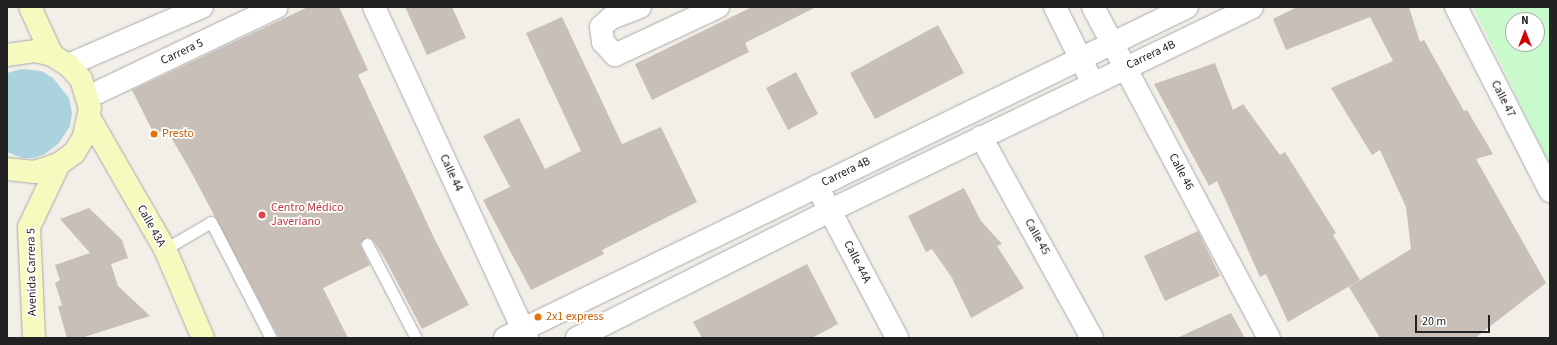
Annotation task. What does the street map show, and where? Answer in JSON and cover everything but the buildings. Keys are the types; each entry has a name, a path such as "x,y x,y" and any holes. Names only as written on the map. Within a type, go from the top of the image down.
{"main road":[{"path":"7,169 35,172 59,164 77,148 84,137 90,119 88,97 81,80 60,60 30,7"},
{"path":"7,55 35,51 60,60"},
{"name":"Calle 43A","path":"90,119 165,250 198,337"},
{"name":"Avenida Carrera 5","path":"34,338 28,227 59,164"}],"street":[{"path":"60,60 202,7"},
{"name":"Carrera 5","path":"88,97 277,7"},
{"name":"Calle 44","path":"374,7 519,335"},
{"path":"640,7 611,18 601,27 604,42 615,55 718,7"},
{"path":"1055,7 1092,82"},
{"name":"Calle 46","path":"1093,7 1269,338"},
{"name":"Carrera 4B","path":"519,335 817,186 1187,7"},
{"name":"Carrera 4B","path":"577,338 830,210 1092,82 1252,7"},
{"name":"Calle 47","path":"1456,7 1550,191"},
{"name":"Calle 45","path":"981,137 1092,338"},
{"name":"Calle 44A","path":"817,186 896,338"}],"lane":[{"path":"165,250 211,222 271,338"},
{"path":"367,244 416,338"}],"green space":[{"path":"1473,7 1550,7 1550,165"}],"water":[{"path":"22,69 41,71 53,78 69,98 72,113 70,126 59,143 45,154 34,158 22,158 7,152 7,73"}],"place":[{"name":"Presto","path":"154,134"},
{"name":"Centro Médico Javeriano","path":"262,215"},
{"name":"2x1 express","path":"538,317"}]}
